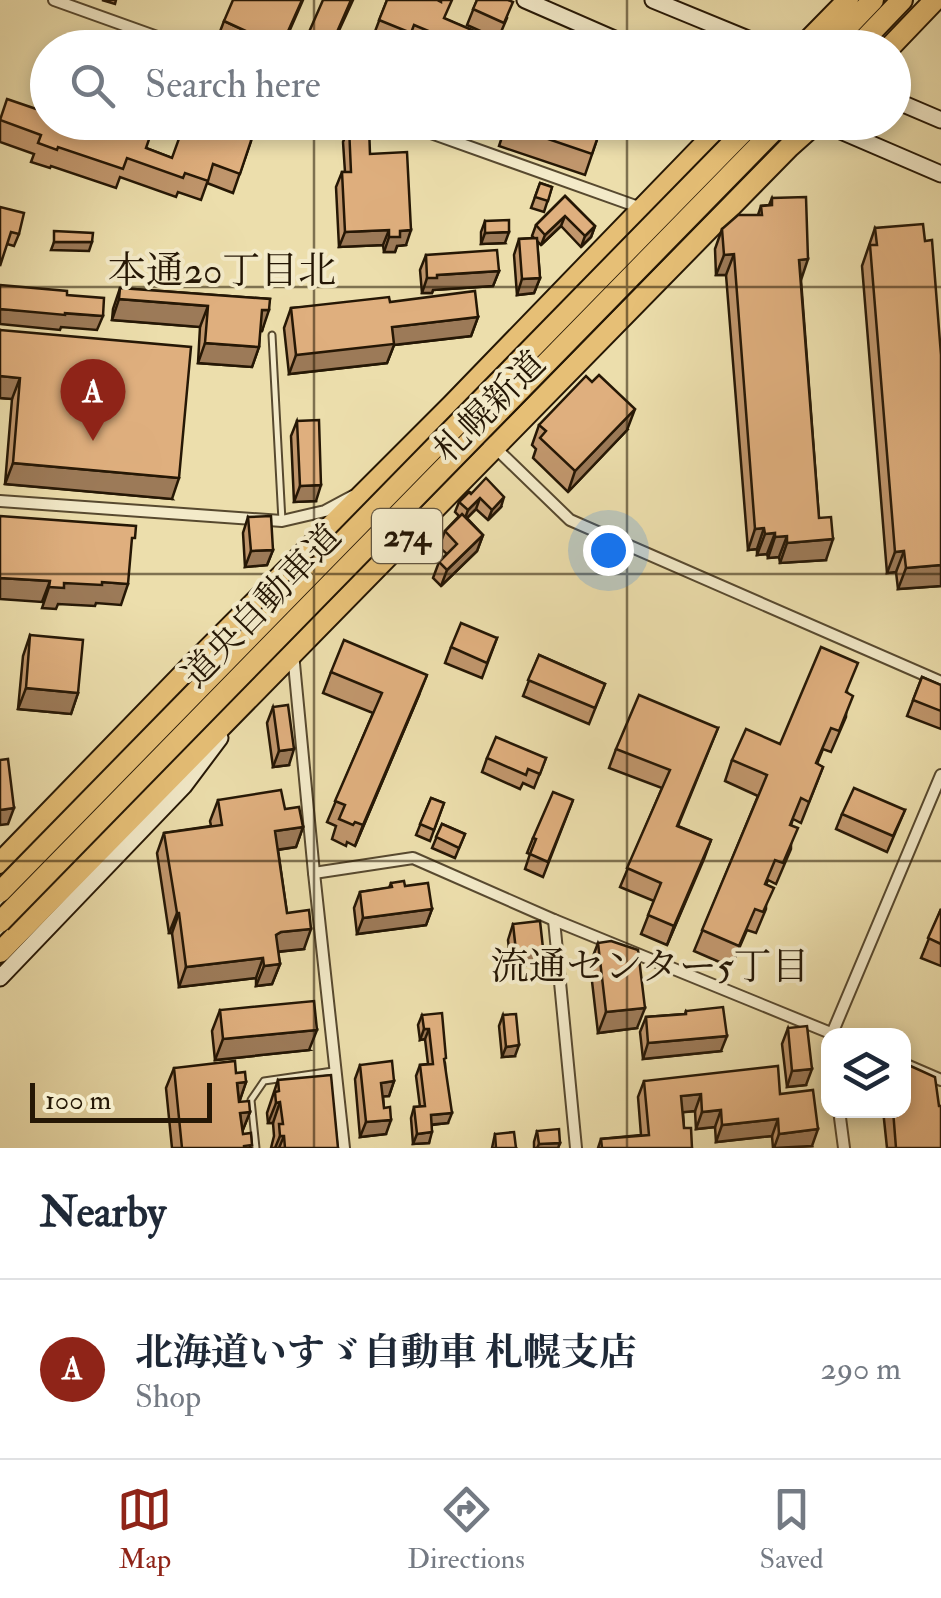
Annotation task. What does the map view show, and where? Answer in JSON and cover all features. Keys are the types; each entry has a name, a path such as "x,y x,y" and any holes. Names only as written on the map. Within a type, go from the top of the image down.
{"highway":[{"path":"819,30 848,0"},
{"path":"844,30 873,0"},
{"path":"873,30 902,0"},
{"path":"907,30 936,0"},
{"name":"札幌新道","path":"0,864 709,140"},
{"name":"道央自動車道","path":"0,892 735,140"},
{"name":"道央自動車道","path":"0,922 764,140"},
{"name":"札幌新道","path":"0,952 798,140"}],"street":[{"path":"54,0 138,30"},
{"path":"524,0 542,4 598,30"},
{"path":"653,0 726,30"},
{"path":"911,107 941,120"},
{"path":"450,140 644,209"},
{"path":"861,140 941,174"},
{"path":"452,405 570,520 941,682"},
{"path":"0,501 282,521 325,510 370,487"},
{"path":"293,652 344,1148"},
{"path":"0,978 184,786 259,687"},
{"path":"836,1028 941,776"},
{"path":"314,872 413,858 821,1029"},
{"path":"554,920 576,1148"},
{"path":"911,1067 941,1080"},
{"path":"840,1118 844,1148"}],"lane":[{"path":"272,335 282,521"},
{"path":"256,1148 251,1100 264,1081 336,1071"}],"building":[{"path":"233,0 302,0 289,30 244,30 224,21"},
{"path":"323,0 351,0 338,30 310,30"},
{"path":"387,0 452,0 444,18 472,30 426,30 414,25 412,30 404,30 379,20"},
{"path":"477,0 513,2 504,23 473,9"},
{"path":"7,99 30,107 30,131 0,120"},
{"path":"149,140 146,148 172,158 178,140 251,141 240,174 213,164 208,181 185,173 183,178 127,158 123,169 38,143"},
{"path":"350,140 370,140 370,154 407,152 411,230 400,231 400,237 389,237 389,230 345,232 342,172 351,172"},
{"path":"551,140 597,140 592,154"},
{"path":"540,183 552,187 548,201 535,197"},
{"path":"565,196 595,226 585,236 565,216 545,235 536,225"},
{"path":"806,197 808,259 799,260 819,518 831,517 833,539 787,543 787,536 775,537 775,533 765,534 764,528 755,529 734,254 724,255 722,229 738,215 762,215 761,206 772,205 772,198"},
{"path":"0,207 24,213 19,234 11,232 0,266"},
{"path":"509,220 509,232 485,233 485,221"},
{"path":"923,224 925,241 932,240 941,355 941,565 906,568 904,551 895,552 870,245 877,245 875,228"},
{"path":"54,231 93,233 92,242 54,242"},
{"path":"537,238 540,278 522,279 519,239"},
{"path":"497,250 499,271 427,278 426,255"},
{"path":"0,285 104,298 103,316 0,309"},
{"path":"120,288 270,299 269,310 262,310 259,347 205,343 208,306 119,299"},
{"path":"475,291 478,317 392,327 394,344 296,355 291,308 389,297 390,302"},
{"path":"0,330 191,347 179,478 13,463 20,378 0,376"},
{"path":"599,375 635,409 575,471 540,438 546,431 539,425 586,376 592,382"},
{"path":"319,420 321,485 300,486 297,421"},
{"path":"486,478 504,497 492,510 480,498 468,510 459,502"},
{"path":"462,514 483,535 447,570 439,562 457,544 445,531"},
{"path":"0,516 136,526 128,584 64,583 64,588 49,587 50,581 0,578"},
{"path":"271,516 273,550 251,551 248,517"},
{"path":"461,623 497,638 487,663 451,647"},
{"path":"30,635 83,640 78,693 26,688"},
{"path":"344,640 427,675 363,825 339,819 345,805 335,801 382,693 331,672"},
{"path":"821,647 858,663 846,692 853,696 839,731 831,728 816,763 823,767 809,802 801,798 790,825 798,828 783,863 775,860 765,884 774,888 763,912 755,909 739,946 702,930 767,775 732,760 746,729 780,744"},
{"path":"539,655 605,684 595,708 528,680"},
{"path":"922,677 941,685 941,711 913,700"},
{"path":"639,695 718,728 677,826 711,840 674,926 648,915 661,883 627,868 670,770 616,749"},
{"path":"288,705 294,749 279,751 273,707"},
{"path":"496,737 546,758 540,774 528,769 526,775 487,758"},
{"path":"8,759 14,808 0,810 0,760"},
{"path":"854,788 905,810 893,836 842,814"},
{"path":"281,790 285,809 299,807 303,827 275,831 287,913 309,910 311,929 276,935 280,964 264,966 263,958 186,967 164,833 222,825 218,800"},
{"path":"553,792 573,800 548,862 530,854"},
{"path":"431,798 444,803 434,830 420,824"},
{"path":"442,824 465,834 459,848 436,837"},
{"path":"404,881 405,886 428,883 432,909 363,918 360,892"},
{"path":"941,909 941,944 928,938"},
{"path":"540,921 543,948 516,951 513,924"},
{"path":"611,941 638,950 645,1008 606,1012 598,943"},
{"path":"314,1001 317,1030 223,1039 220,1010"},
{"path":"723,1007 727,1036 648,1043 646,1017"},
{"path":"442,1013 452,1113 431,1115 432,1132 417,1134 414,1107 425,1106 420,1065 433,1064 429,1029 424,1029 422,1015"},
{"path":"516,1014 519,1045 506,1047 503,1015"},
{"path":"807,1026 812,1069 792,1071 788,1028"},
{"path":"235,1061 236,1073 245,1072 246,1082 237,1083 239,1102 249,1101 250,1112 240,1113 243,1134 251,1133 252,1145 182,1148 174,1068"},
{"path":"392,1061 394,1081 381,1083 384,1108 390,1107 391,1120 366,1122 360,1065"},
{"path":"778,1066 780,1094 813,1090 818,1129 779,1134 778,1119 722,1125 721,1110 702,1112 701,1094 681,1096 684,1128 691,1128 692,1148 602,1148 601,1139 649,1135 644,1081"},
{"path":"911,1066 935,1077 941,1106 941,1148 896,1148 894,1118 911,1118"},
{"path":"331,1075 338,1148 285,1148 284,1136 280,1136 280,1102 276,1103 278,1080"},
{"path":"559,1129 560,1143 539,1144 537,1131"},
{"path":"514,1132 516,1148 496,1148 495,1134"}],"place":[{"name":"北海道いすゞ自動車 札幌支店","path":"93,441"}],"district":[{"name":"本通20丁目北","path":"222,271"},
{"name":"流通センター5丁目","path":"650,967"}]}
